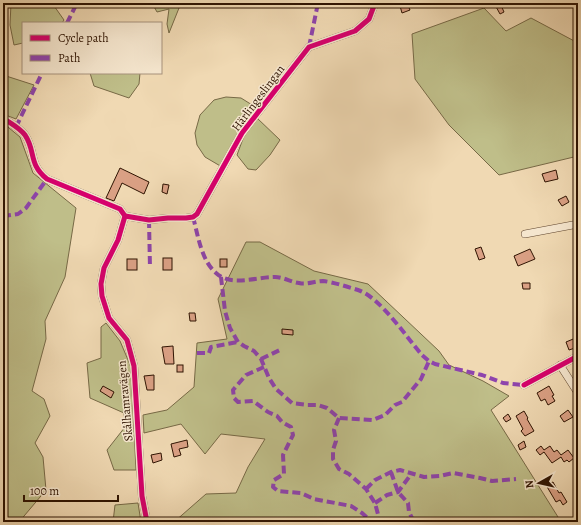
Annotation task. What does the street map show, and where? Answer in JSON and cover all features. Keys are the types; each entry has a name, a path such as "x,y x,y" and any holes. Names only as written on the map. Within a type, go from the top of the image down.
{"street":[{"name":"Härlingeslingan","path":"125,216 149,220 186,218 193,217 198,214 242,133 309,48 355,31 369,19 375,3"},
{"path":"3,118 24,134 29,142 34,162 40,174 47,179 120,209 125,216"},
{"name":"Skålhamravägen","path":"125,216 118,240 104,268 101,284 102,296 109,318 127,340 134,366 142,496 147,522"},
{"path":"525,234 578,224"},
{"path":"524,385 578,356"},
{"path":"560,365 578,392"}],"shaded area":[{"path":"11,3 52,3 64,20 63,22 22,22 22,43 14,45 10,25"},
{"path":"152,3 181,3 169,33 167,24 169,9 157,12"},
{"path":"484,8 506,31 531,18 578,43 578,156 499,175 449,125 415,79 412,34"},
{"path":"90,74 140,74 139,84 129,98 94,86"},
{"path":"3,75 34,85 16,119 3,114"},
{"path":"226,97 241,98 257,108 222,167 205,157 197,145 195,133 200,115 214,100"},
{"path":"257,118 280,140 270,155 256,170 248,169 237,155 244,136"},
{"path":"3,123 20,137 33,173 76,208 65,277 45,321 46,339 32,391 44,399 50,416 35,443 43,457 46,490 19,522 3,522"},
{"path":"246,242 260,242 314,271 368,284 439,351 449,365 483,381 509,396 491,410 562,522 174,522 206,494 236,493 248,467 265,439 221,434 205,454 181,424 144,433 143,415 167,410 194,387 197,343 227,339 218,299"},
{"path":"106,323 120,341 131,367 136,470 114,470 107,450 125,427 124,413 90,398 87,363 101,358 101,327"},
{"path":"138,503 141,522 113,522 115,505"}],"building":[{"path":"407,3 410,10 402,13 400,6"},
{"path":"494,3 500,3 504,12 500,14"},
{"path":"120,168 149,182 144,194 122,183 114,201 106,198"},
{"path":"556,170 558,179 545,182 542,174"},
{"path":"163,184 169,185 167,194 162,192"},
{"path":"566,196 569,202 562,206 558,200"},
{"path":"481,247 485,258 479,260 475,249"},
{"path":"530,249 535,259 518,266 514,256"},
{"path":"163,258 172,258 172,270 163,270"},
{"path":"127,259 137,259 137,270 127,270"},
{"path":"220,259 227,259 227,267 220,267"},
{"path":"522,283 530,283 530,289 523,289"},
{"path":"189,313 195,313 196,321 190,321"},
{"path":"282,329 293,330 293,335 282,334"},
{"path":"578,337 578,347 569,350 566,342"},
{"path":"173,346 174,364 165,364 162,347"},
{"path":"177,365 183,365 183,372 177,372"},
{"path":"154,375 154,390 147,390 144,376"},
{"path":"103,386 114,392 111,398 100,391"},
{"path":"549,386 554,395 552,396 555,401 548,405 545,399 541,401 537,393"},
{"path":"568,410 573,417 564,422 560,416"},
{"path":"524,411 534,431 525,436 521,431 523,429 516,416"},
{"path":"508,414 511,419 506,422 503,418"},
{"path":"187,440 188,447 179,449 181,455 174,457 171,444"},
{"path":"524,441 526,447 520,450 518,445"},
{"path":"541,446 544,450 550,446 554,452 557,450 561,455 568,450 574,458 569,462 567,460 564,462 561,457 552,463 544,452 540,455 536,450"},
{"path":"161,453 162,460 153,463 151,455"},
{"path":"553,482 559,493 561,492 567,502 563,505 560,500 556,502 546,485"}],"marked path":[{"path":"68,22 77,3"},
{"path":"309,47 318,3"},
{"path":"16,127 42,74"},
{"path":"3,216 18,214 26,208 47,179"},
{"path":"193,217 203,254 211,268 222,277 229,280 278,277 302,283 323,281 336,283 358,290 366,294 384,309 422,355 429,361 435,364 482,375 503,383 524,385"},
{"path":"149,220 150,268"},
{"path":"221,277 225,311 230,328 238,342 254,351 261,359 269,378 276,389 292,403 318,405 327,408 339,418 373,420 385,415 395,405 402,402 421,379 429,361"},
{"path":"3,280 5,289 3,301"},
{"path":"197,353 209,353 211,347 238,342"},
{"path":"261,359 282,349"},
{"path":"264,367 246,375 233,390 234,398 238,402 253,401 291,427 293,435 283,455 284,474 274,480 273,487 278,491 301,493 314,499 351,506 372,522"},
{"path":"339,418 334,430 336,441 333,450 333,459 339,469 349,474 366,489 375,503 380,522"},
{"path":"366,489 375,480 391,472 400,470 424,477 453,473 492,481 516,479"},
{"path":"391,472 398,492 408,503 409,512 414,522"},
{"path":"375,503 387,495 398,492 412,473"}],"cycle path":[{"path":"125,216 149,220 186,218 193,217 197,214 242,133 309,47 355,31 369,19 375,3"},
{"path":"3,118 23,132 28,141 37,168 47,179 120,209 125,216 118,240 104,268 101,284 102,296 109,318 127,340 134,366 142,496 147,522"},
{"path":"524,385 578,356"}]}
